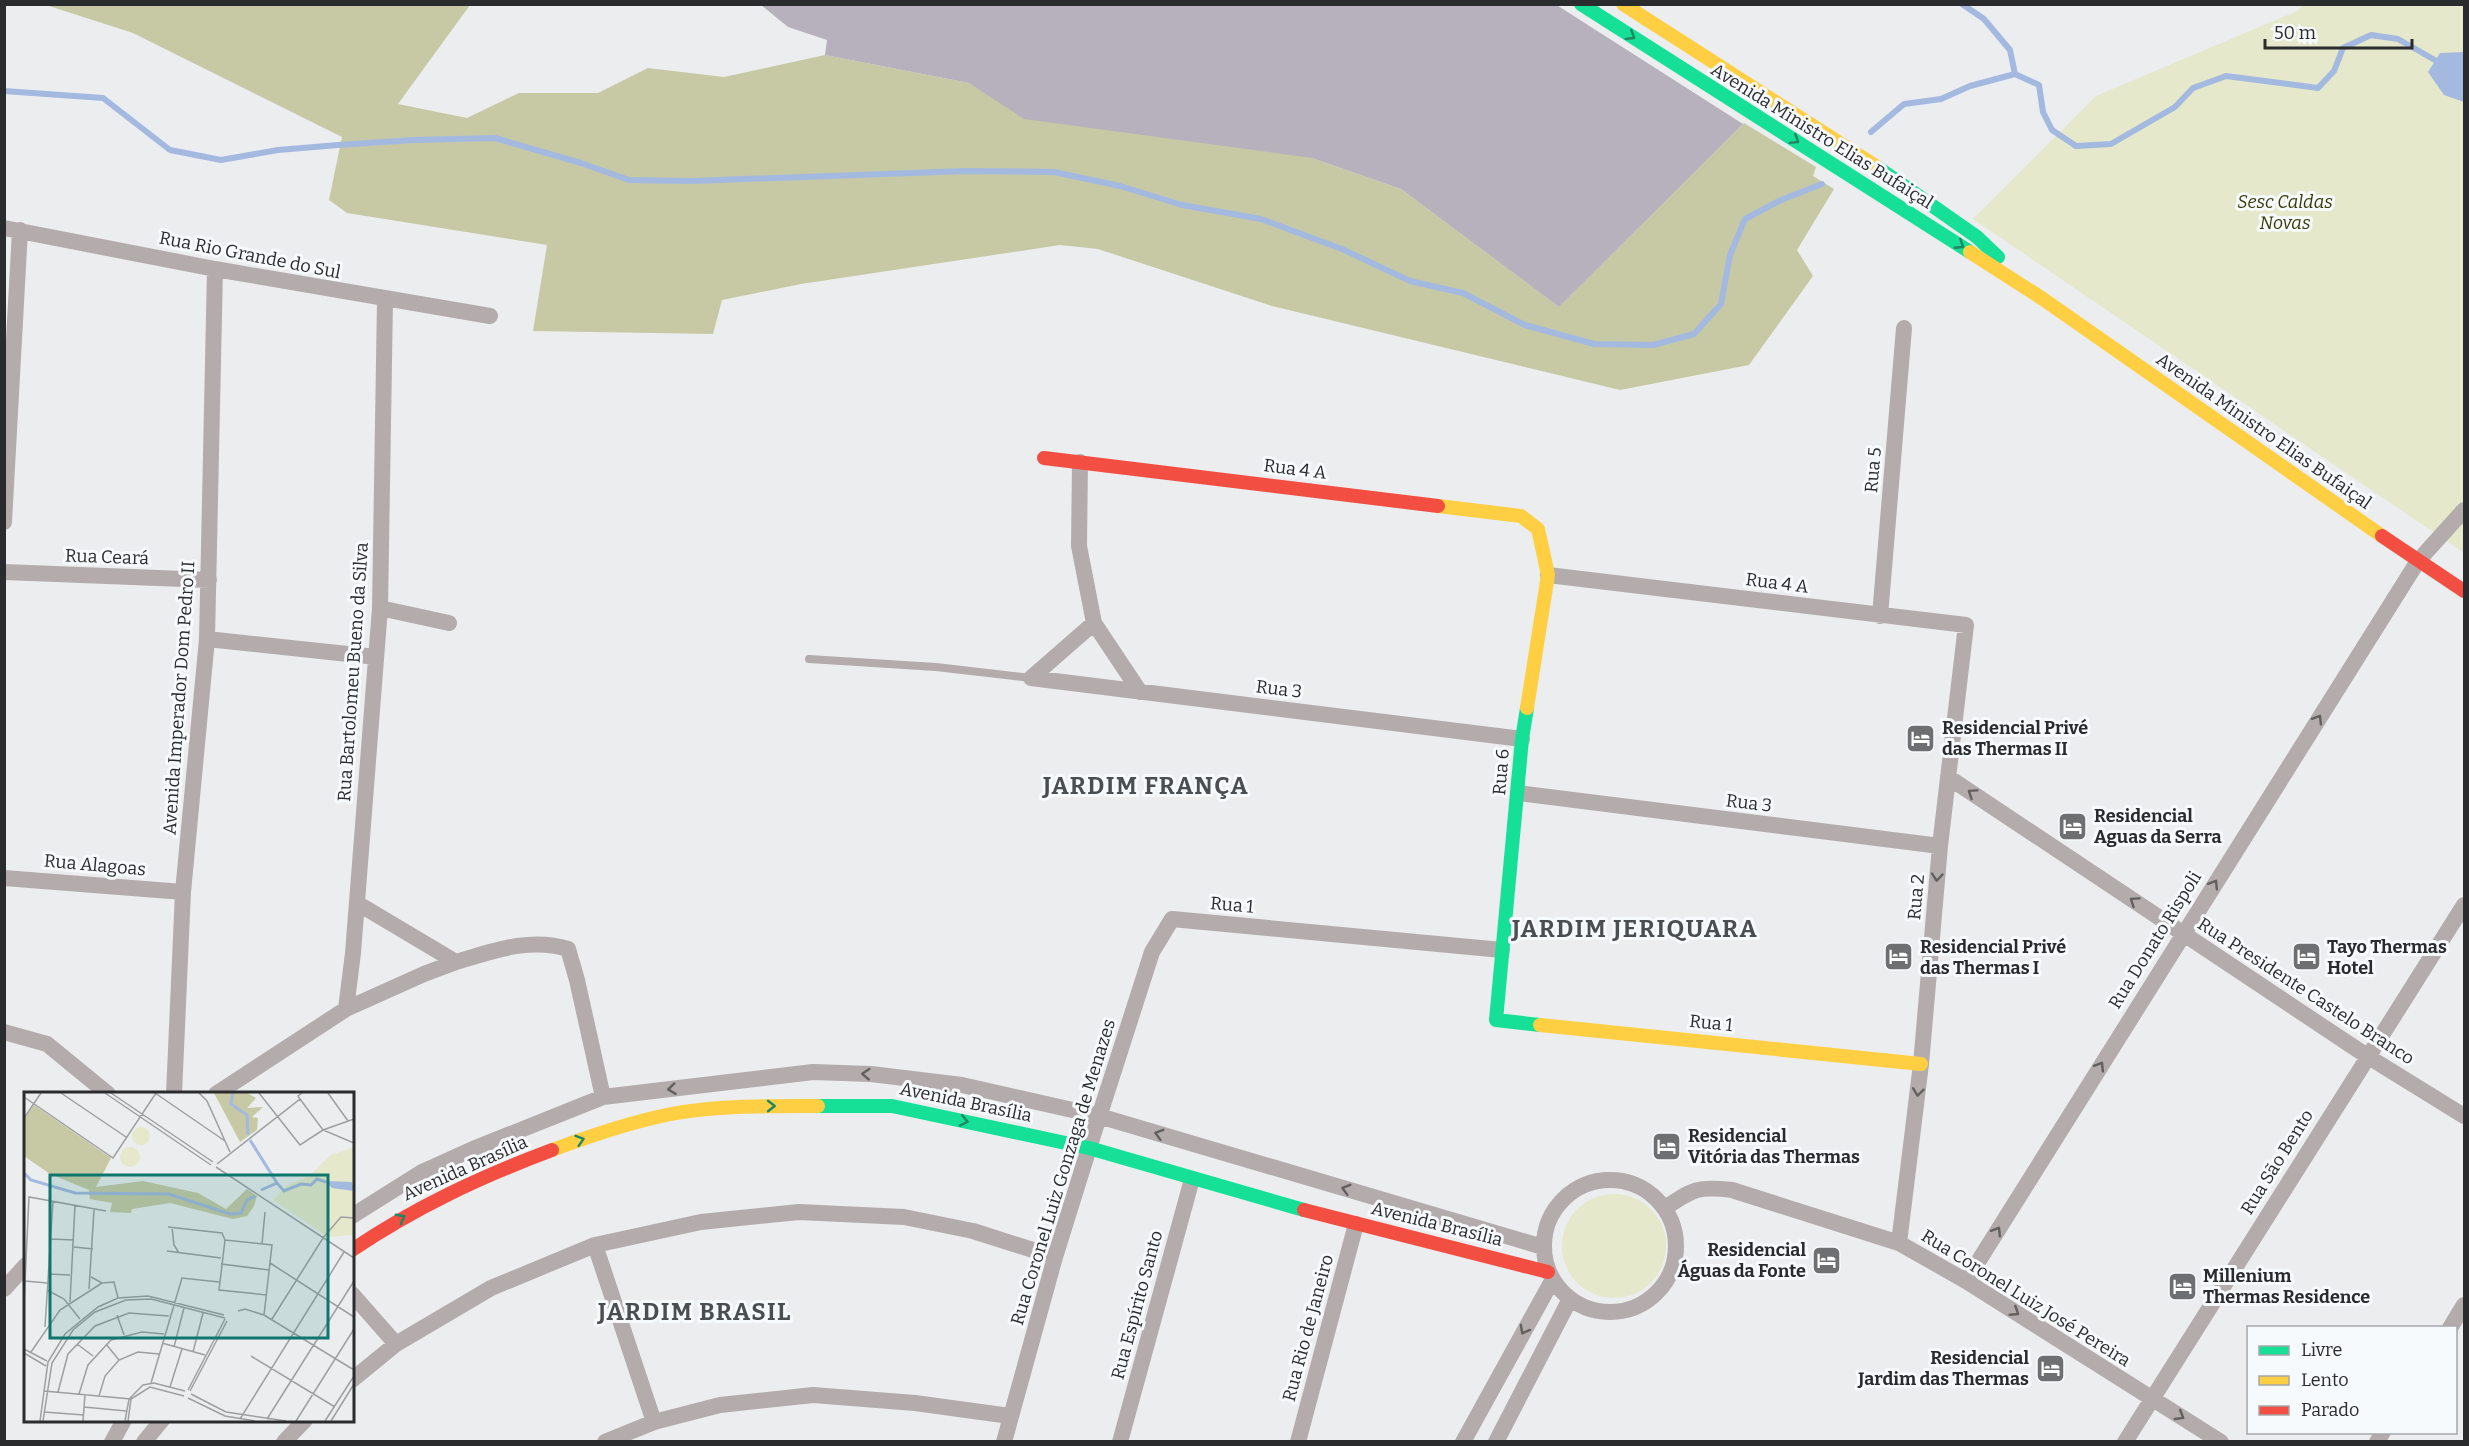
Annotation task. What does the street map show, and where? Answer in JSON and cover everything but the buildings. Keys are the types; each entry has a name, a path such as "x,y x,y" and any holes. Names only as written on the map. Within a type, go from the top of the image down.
{"street":[{"name":"Avenida Ministro Elias Bufaiçal","path":"1581,4 2043,299 2464,591"},
{"name":"Avenida Ministro Elias Bufaiçal","path":"1623,4 1847,146 1977,237 2043,299"},
{"name":"Rua Rio Grande do Sul","path":"12,229 385,300 490,316"},
{"path":"4,522 12,229"},
{"name":"Avenida Imperador Dom Pedro II","path":"174,1092 183,892 207,639 215,269"},
{"name":"Rua Bartolomeu Bueno da Silva","path":"346,1009 357,903 380,608 385,300"},
{"name":"Rua 5","path":"1880,616 1904,328"},
{"name":"Rua 4 A","path":"1044,458 1521,516 1538,529"},
{"path":"1080,462 1079,546 1094,623 1140,692"},
{"name":"Rua Donato Rispoli","path":"1966,1281 2418,561 2464,510"},
{"name":"Rua 6","path":"1496,1020 1522,739 1548,575 1538,529"},
{"name":"Rua Ceará","path":"4,572 209,580"},
{"name":"Rua 4 A","path":"1548,575 1966,625"},
{"path":"380,608 449,623"},
{"path":"1032,678 1094,623"},
{"name":"Rua 2","path":"1899,1243 1922,1064 1940,846 1966,625"},
{"path":"207,639 376,657"},
{"name":"Rua 3","path":"1032,678 1522,739"},
{"name":"Rua Presidente Castelo Branco","path":"1948,777 2367,1056 2464,1116"},
{"name":"Rua 3","path":"1518,793 1940,846"},
{"name":"Rua Alagoas","path":"4,878 183,892"},
{"path":"357,903 456,962"},
{"name":"Rua São Bento","path":"2125,1442 2464,905"},
{"name":"Rua 1","path":"1172,919 1502,950"},
{"name":"Rua Coronel Luiz Gonzaga de Menazes","path":"1004,1442 1055,1257 1099,1116 1152,952 1172,919"},
{"path":"219,1092 346,1009 456,962 509,946 551,943 568,949 603,1097"},
{"name":"Rua 1","path":"1496,1020 1922,1064"},
{"path":"4,1032 47,1044 106,1092"},
{"name":"Avenida Brasília","path":"354,1215 422,1172 472,1149 603,1097 813,1072 859,1073 962,1085 1099,1116 1543,1247"},
{"name":"Avenida Brasília","path":"354,1249 395,1221 494,1172 575,1141 671,1114 762,1106 892,1106 1089,1148 1192,1179 1550,1276"},
{"name":"Rua Espírito Santo","path":"1120,1442 1192,1179"},
{"path":"1610,1179 1632,1183 1650,1193 1665,1208 1674,1226 1677,1247 1674,1268 1664,1286 1649,1301 1630,1310 1609,1313 1589,1309 1570,1299 1550,1276 1543,1247 1546,1226 1556,1207 1570,1192 1590,1183 1610,1179"},
{"name":"Rua Coronel Luiz José Pereira","path":"1665,1208 1691,1190 1711,1188 1732,1190 1899,1243 1966,1281 2221,1442"},
{"path":"354,1378 396,1344 491,1288 595,1245 701,1222 798,1212 904,1217 973,1231 1055,1257"},
{"name":"Rua Rio de Janeiro","path":"1298,1442 1356,1224"},
{"path":"595,1245 654,1422"},
{"path":"4,1289 24,1267"},
{"path":"1463,1442 1550,1276"},
{"path":"354,1296 396,1344"},
{"path":"1496,1442 1570,1299"},
{"path":"2451,1326 2464,1305"},
{"path":"604,1442 654,1422 720,1405 813,1395 915,1403 1010,1416"},
{"path":"112,1442 123,1422"},
{"path":"144,1442 160,1422"},
{"path":"284,1442 303,1422"}],"lane":[{"path":"809,659 936,668 1032,678"}],"green space":[{"path":"46,5 470,5 398,104 467,118 519,93 598,93 648,68 724,77 825,55 969,83 1312,158 1401,189 1559,307 1744,123 1816,167 1813,176 1834,189 1797,250 1813,276 1749,365 1620,390 1272,306 1098,249 1060,245 801,284 722,300 713,334 533,331 547,245 347,213 329,200 342,137 133,33"},
{"name":"Sesc Caldas Novas","path":"2303,5 2464,5 2464,553 1973,219 2096,96 2297,11"},
{"path":"1614,1194 1634,1198 1651,1209 1662,1226 1666,1246 1662,1266 1651,1283 1634,1294 1614,1298 1594,1294 1577,1283 1566,1266 1562,1246 1566,1226 1577,1209 1594,1198"}],"water":[{"path":"2464,52 2464,102 2444,95 2428,72 2440,53"}],"waterway":[{"path":"1962,4 1984,19 2010,50 2015,74"},
{"path":"1871,132 1904,104 1941,99 1970,86 2015,74 2039,85 2043,112 2052,130 2076,146 2111,144 2175,107 2193,88 2226,76 2318,88 2334,71 2343,48 2371,35 2398,39 2440,63"},
{"path":"4,91 103,98 170,150 221,160 278,150 338,145 495,138 581,163 629,180 692,181 965,171 1054,172 1120,186 1182,205 1261,219 1342,249 1410,281 1463,293 1525,325 1594,344 1653,345 1694,334 1721,304 1730,255 1745,219 1781,200 1822,184"}],"traffic: fast":[{"path":"1581,4 1970,252"},
{"path":"1877,167 1977,237 1998,257"},
{"path":"1527,708 1522,739 1496,1020 1540,1025"},
{"path":"818,1106 892,1106 1089,1148 1304,1210"}],"traffic: slow":[{"path":"1623,4 1877,167"},
{"path":"1970,252 2043,299 2382,536"},
{"path":"1438,506 1521,516 1538,529 1548,575 1527,708"},
{"path":"1540,1025 1921,1064"},
{"path":"552,1150 642,1121 689,1111 763,1106 818,1106"}],"traffic: jam":[{"path":"1044,458 1438,506"},
{"path":"2382,536 2464,591"},
{"path":"354,1249 400,1220 449,1194 552,1150"},
{"path":"1304,1210 1548,1272"}],"place":[{"name":"Residencial Privé das Thermas II","path":"1921,738"},
{"name":"Residencial Aguas da Serra","path":"2073,826"},
{"name":"Residencial Privé das Thermas I","path":"1899,957"},
{"name":"Tayo Thermas Hotel","path":"2306,957"},
{"name":"Residencial Vitória das Thermas","path":"1667,1146"},
{"name":"Residencial Águas da Fonte","path":"1827,1260"},
{"name":"Millenium Thermas Residence","path":"2182,1286"},
{"name":"Residencial Jardim das Thermas","path":"2050,1368"}],"district":[{"name":"JARDIM FRANÇA","path":"1146,786"},
{"name":"JARDIM JERIQUARA","path":"1635,929"},
{"name":"JARDIM BRASIL","path":"695,1312"}]}
